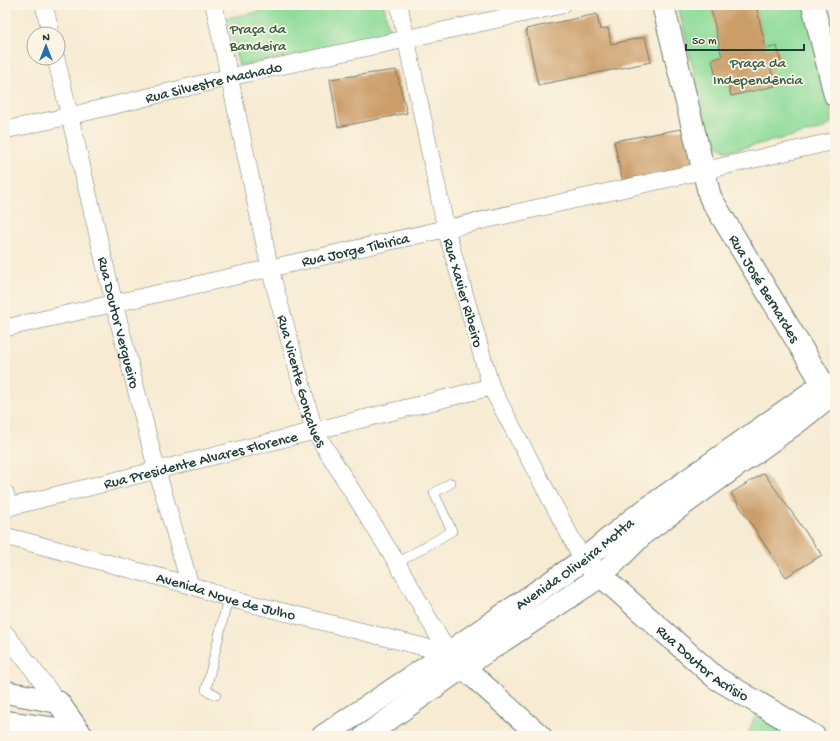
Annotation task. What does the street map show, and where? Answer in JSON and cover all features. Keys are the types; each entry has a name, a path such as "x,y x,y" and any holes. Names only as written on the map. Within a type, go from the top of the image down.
{"main road":[{"name":"Rua José Bernardes","path":"663,5 705,170 710,197 831,390"},
{"path":"813,5 835,95"},
{"name":"Avenida Oliveira Motta","path":"365,736 455,660 583,560 639,525 758,440 800,420 831,390"},
{"name":"Avenida Oliveira Motta","path":"323,736 602,576 639,525 690,501 724,465"},
{"name":"Rua Doutor Acrisio","path":"583,560 716,678 814,736"},
{"path":"455,660 540,736"},
{"path":"5,692 58,702 80,734"},
{"path":"7,724 80,734"}],"street":[{"path":"44,5 49,26"},
{"path":"214,5 230,78"},
{"name":"Rua Xavier Ribeiro","path":"399,5 446,229 491,387 583,560"},
{"name":"Rua Silvestre Machado","path":"5,130 406,38 562,5"},
{"name":"Rua Doutor Vergueiro","path":"58,66 114,303 157,471 190,585"},
{"name":"Rua Vicente Gonçalves","path":"230,78 270,269 314,430 397,563 455,660"},
{"path":"705,170 835,141"},
{"name":"Rua Jorge Tibirica","path":"5,328 705,170"},
{"name":"Rua Presidente Alvares Florence","path":"6,504 157,471 314,430 491,387"},
{"name":"Avenida Nove de Julho","path":"5,536 190,585 228,598 455,660"},
{"path":"5,633 58,702"}],"lane":[{"path":"397,563 452,531 434,493 451,483"},
{"path":"216,695 206,690 228,598"}],"green space":[{"name":"Praça da Bandeira","path":"295,5 384,5 388,26 393,35 239,66 226,18"},
{"name":"Praça da Independência","path":"678,5 806,5 832,116 830,124 823,129 729,151 719,146 708,132"},
{"path":"756,713 790,736 747,736"}],"building":[{"path":"710,5 756,5 766,49 777,46 782,66 771,69 775,86 731,96 727,80 717,82 712,59 722,57"},
{"path":"597,14 600,30 608,28 611,44 645,37 651,62 538,85 526,29"},
{"path":"396,70 407,113 338,127 330,79"},
{"path":"687,128 696,168 624,188 614,141"},
{"path":"764,473 822,555 786,577 731,493"}]}
